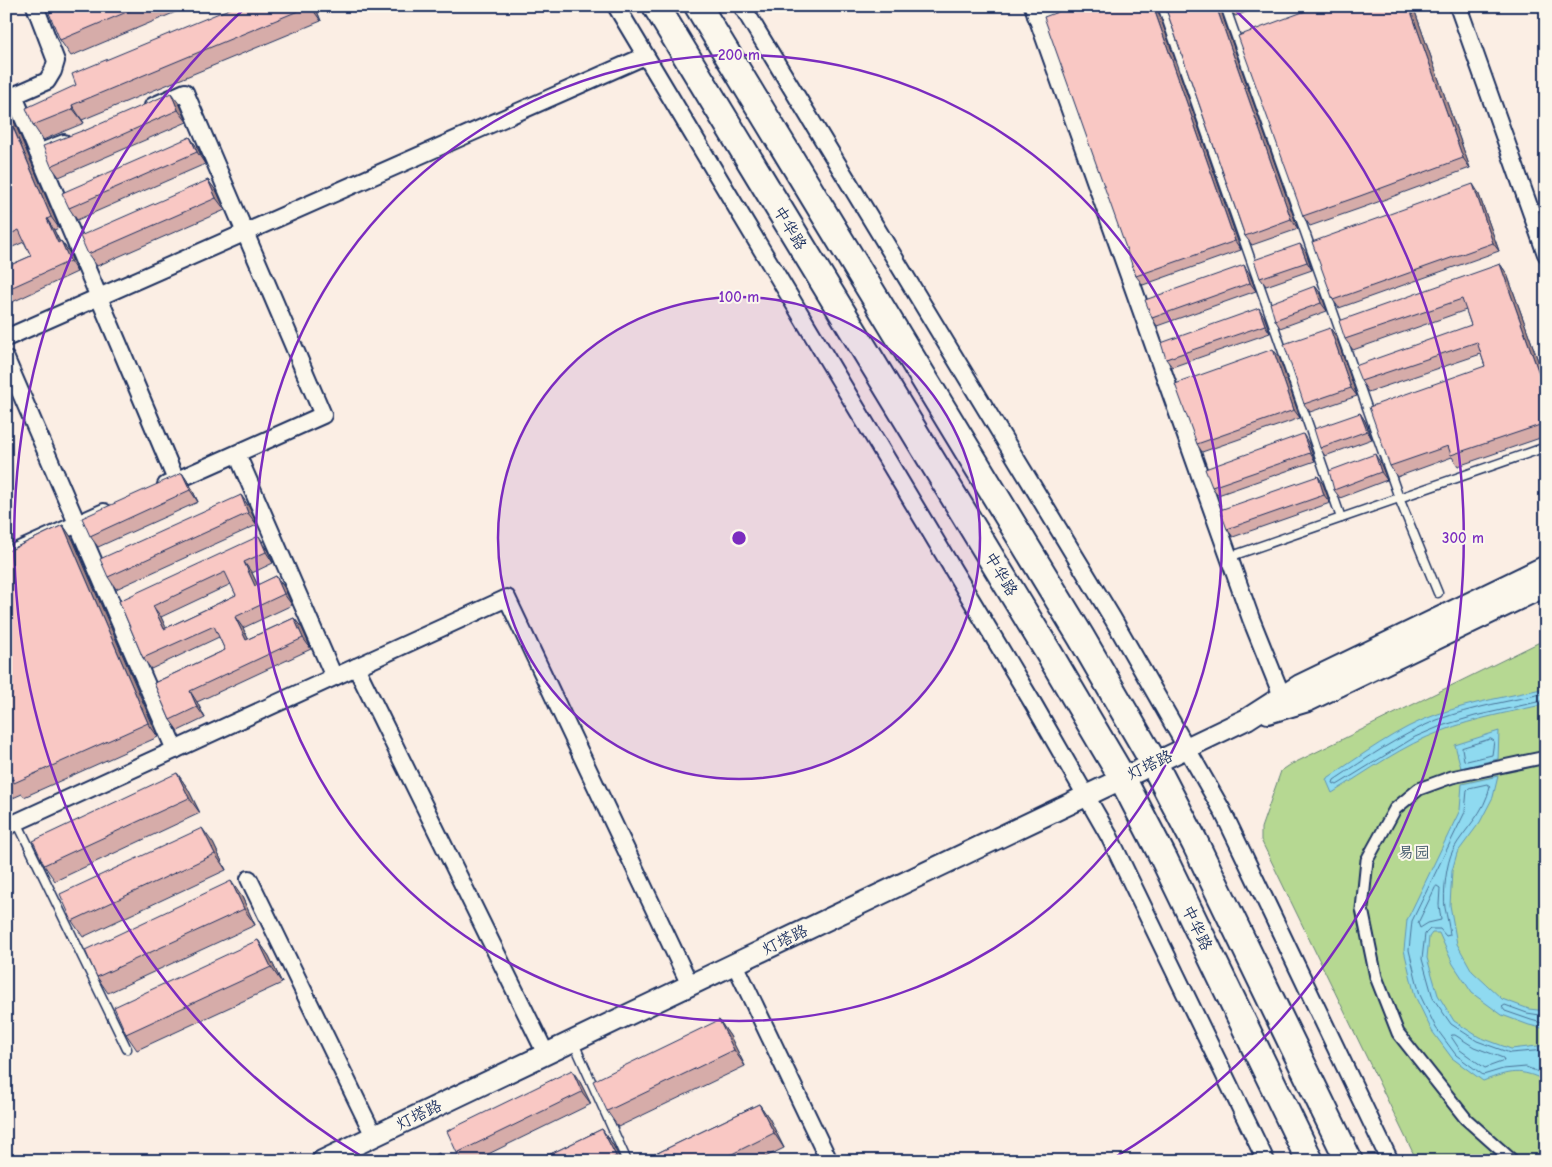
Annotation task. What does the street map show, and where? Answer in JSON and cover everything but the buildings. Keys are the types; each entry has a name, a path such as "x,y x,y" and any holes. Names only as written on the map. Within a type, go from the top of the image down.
{"highway":[{"name":"中华路","path":"656,6 1050,655 1122,778 1164,859 1310,1161"},
{"path":"698,6 1081,637 1154,763 1195,843 1349,1161"}],"street":[{"path":"35,6 56,61 47,81 10,97 38,153 176,480"},
{"path":"616,6 1034,705 1109,836 1266,1161"},
{"path":"742,6 1113,619 1222,810 1390,1161"},
{"path":"1064,6 1035,11 1252,619 1282,696"},
{"path":"1458,6 1546,254"},
{"path":"6,338 645,56"},
{"path":"139,112 185,92 323,415 149,492"},
{"path":"38,153 75,138"},
{"path":"6,359 175,750"},
{"path":"236,454 334,677"},
{"path":"6,556 122,504"},
{"name":"灯塔路","path":"322,1161 1247,719 1300,685 1546,566"},
{"name":"灯塔路","path":"1247,719 1308,701 1546,586"},
{"path":"11,824 507,598 690,985"},
{"path":"356,667 546,1054"},
{"path":"1513,1161 1466,1119 1398,1033 1376,977 1362,909 1367,860 1396,809 1419,789 1452,777 1546,757"},
{"path":"249,879 374,1136"},
{"path":"735,964 829,1161"}],"lane":[{"path":"1162,6 1342,518"},
{"path":"1226,6 1399,498 1438,593"},
{"path":"1230,557 1546,447"},
{"path":"11,824 127,1050"},
{"path":"573,1041 627,1161"}],"green space":[{"name":"易园","path":"1546,639 1546,1161 1417,1161 1261,840 1261,828 1281,771 1290,765"}],"water":[{"path":"1546,688 1546,704 1467,722 1428,737 1386,759 1332,793 1326,779 1408,727 1438,714 1465,706"},
{"path":"1499,731 1498,759 1461,768 1455,745"},
{"path":"1498,776 1493,797 1480,822 1457,853 1452,871 1450,905 1457,944 1472,971 1502,999 1529,1009 1546,1011 1546,1029 1502,1015 1472,993 1453,964 1439,933 1432,933 1429,937 1427,958 1438,995 1454,1021 1479,1037 1511,1049 1546,1045 1546,1081 1529,1074 1515,1072 1483,1081 1452,1058 1432,1031 1415,996 1404,950 1407,920 1460,810 1462,784"}]}
